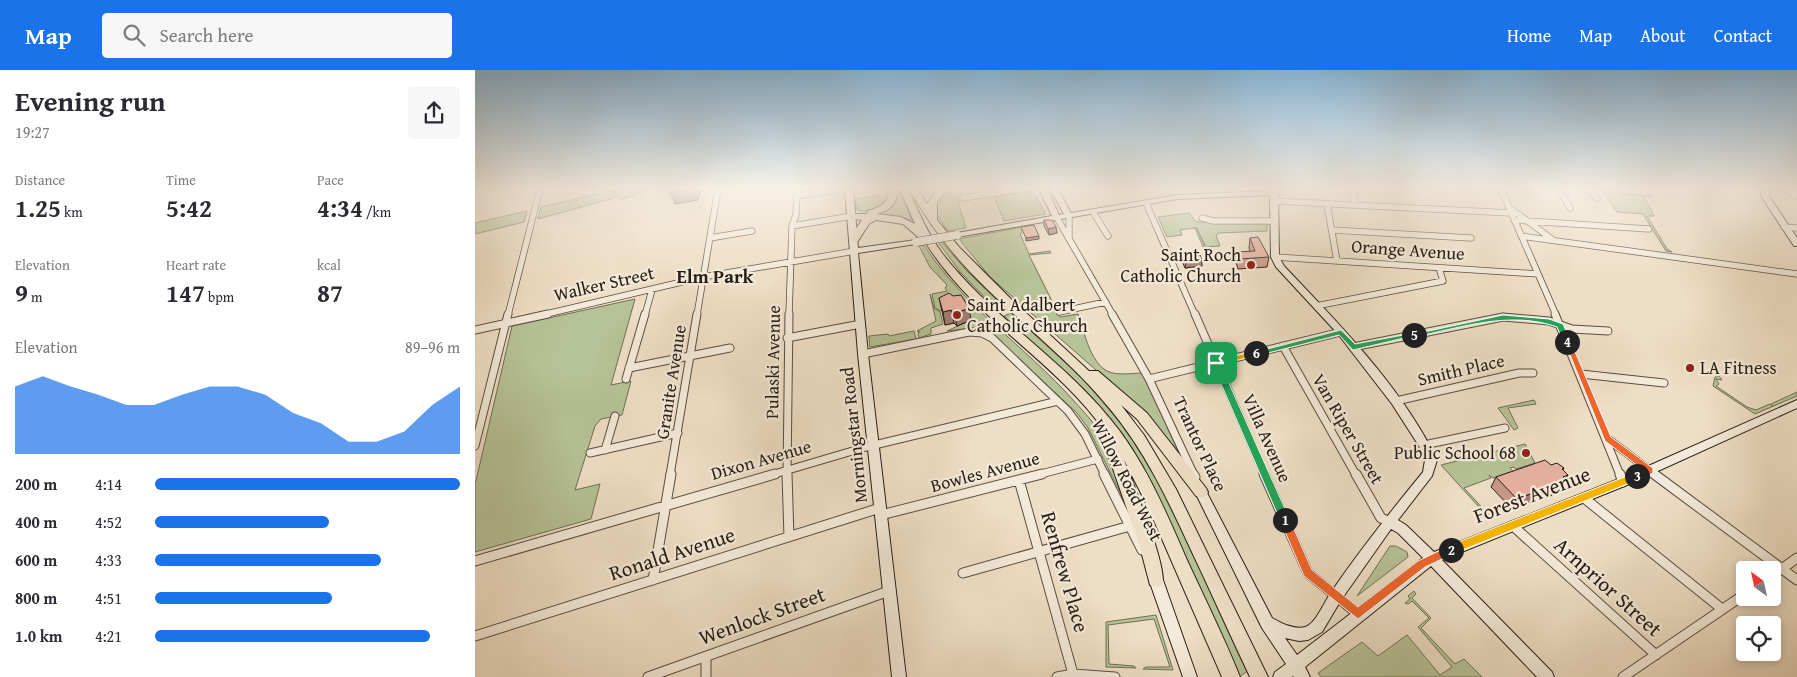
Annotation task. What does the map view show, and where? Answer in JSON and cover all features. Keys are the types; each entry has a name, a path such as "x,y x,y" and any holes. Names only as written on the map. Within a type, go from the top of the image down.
{"highway":[{"path":"855,245 865,222 871,217"},
{"path":"894,217 909,222 978,300 1086,401 1107,424 1141,477 1231,677"},
{"path":"919,217 936,251"},
{"path":"930,217 979,275 1041,332 1113,404 1150,454 1172,493 1256,671"},
{"path":"933,217 934,223"},
{"path":"1041,332 1132,406 1163,440 1201,492"},
{"path":"1086,401 1113,444 1148,547 1156,580"}],"main road":[{"name":"Morningstar Road","path":"852,217 863,354 899,677"},
{"name":"Walker Street","path":"855,245 916,242 1061,217"},
{"path":"1267,623 1292,633 1308,633 1321,623 1336,596 1428,473 1431,460 1424,445 1396,400 1341,332 1283,272 1275,256 1273,217"},
{"path":"1779,217 1797,244"},
{"name":"Forest Avenue","path":"1280,677 1299,671 1358,614 1432,558 1623,482 1797,404"},
{"name":"Trantor Place","path":"1201,492 1267,623 1299,671"},
{"path":"1390,522 1402,529 1432,558 1547,677"},
{"name":"Willow Road West","path":"1156,580 1190,677"}],"street":[{"path":"475,446 532,217"},
{"name":"Granite Avenue","path":"653,580 713,217"},
{"name":"Pulaski Avenue","path":"789,537 786,470 787,338 792,226 795,217"},
{"path":"792,226 829,217"},
{"path":"1069,217 1069,239"},
{"path":"1096,217 1108,236"},
{"name":"Villa Avenue","path":"1151,217 1308,573 1358,614"},
{"path":"1330,217 1337,261"},
{"path":"1522,217 1553,240"},
{"name":"Trantor Place","path":"1057,218 1149,379 1201,492"},
{"path":"1202,218 1214,221 1273,221"},
{"path":"1514,220 1649,229"},
{"path":"1514,220 1581,374 1608,439 1623,482"},
{"path":"1785,227 1797,228"},
{"path":"1332,230 1471,238"},
{"path":"709,238 752,231"},
{"path":"1521,236 1797,274"},
{"name":"Walker Street","path":"475,330 703,277 790,262 855,245"},
{"name":"Orange Avenue","path":"1275,256 1538,274"},
{"path":"1316,306 1443,282 1439,268"},
{"path":"626,379 652,290"},
{"path":"1059,312 1106,302"},
{"path":"1353,347 1503,317 1549,321 1572,329 1608,331"},
{"path":"787,338 861,324"},
{"path":"1149,379 1341,332"},
{"name":"Willow Road West","path":"863,354 963,333 982,333 991,338 1058,401 1080,426 1156,580"},
{"name":"Van Riper Street","path":"1283,346 1381,518 1390,522"},
{"path":"629,368 730,348"},
{"name":"Smith Place","path":"1396,400 1519,372 1533,374"},
{"path":"1581,374 1664,383"},
{"name":"Dixon Avenue","path":"475,561 666,504 873,446 1058,401"},
{"path":"605,450 615,416"},
{"path":"1424,445 1505,428"},
{"path":"590,454 678,433"},
{"path":"1608,439 1797,580"},
{"name":"Bowles Avenue","path":"880,512 1019,480 1097,459"},
{"name":"Renfrew Place","path":"1019,480 1073,674"},
{"path":"1584,498 1722,610"},
{"name":"Ronald Avenue","path":"475,636 789,537 880,512"},
{"path":"963,573 1130,526"},
{"name":"Arnprior Street","path":"1513,526 1656,655"},
{"path":"1782,568 1797,558"},
{"name":"Wenlock Street","path":"648,677 889,591"},
{"path":"1623,677 1736,600"},
{"path":"706,656 706,677"},
{"path":"1057,677 1073,674 1115,677"}],"green space":[{"path":"500,217 525,217 524,222 475,234 475,223"},
{"path":"888,217 911,217 912,220"},
{"path":"939,217 963,217 966,228 948,231"},
{"path":"1002,217 1026,217 1004,221"},
{"path":"1158,217 1192,217 1196,222 1267,223 1267,231 1219,233 1216,235 1220,246 1206,247 1196,227 1205,247 1203,247 1195,228 1180,230 1182,235 1167,237"},
{"path":"1645,217 1648,217 1667,249 1672,252 1666,251"},
{"path":"1033,225 1021,230 1022,233 1020,234 1029,254 1050,251 1051,253 1029,255 1060,317 1078,314 1085,337 1096,361 1101,367 1111,373 1143,373 1178,451 1129,399 990,277 959,239"},
{"path":"938,242 942,242 965,269 1004,307 1003,309 997,310 961,273"},
{"path":"924,245 957,288 1036,362 1096,426 1110,451 1128,508 1088,428 1077,413 991,333 992,331 973,328 947,331 973,319 949,306 941,311 935,308 932,294 947,291 945,288 947,285 930,267 919,246"},
{"path":"930,294 934,308 940,312 943,324 931,328 931,334 919,338 918,333 920,332 917,331 936,321"},
{"path":"635,299 611,385 631,381 622,415 601,419 595,426 575,490 600,484 591,519 475,552 475,485 512,326"},
{"path":"1011,313 1083,379 1130,434 1156,475 1249,670 1239,677 1128,446 1129,443 1081,387 1004,316"},
{"path":"914,331 916,339 870,347 869,336 888,334 889,336"},
{"path":"1719,376 1722,380 1716,379 1719,384 1716,386 1747,407 1756,410 1770,404 1772,406 1771,404 1797,392 1797,396 1755,414 1713,386 1715,377"},
{"path":"1534,400 1536,404 1508,408 1518,428 1514,430 1498,408"},
{"path":"1525,444 1535,463 1516,469 1510,468 1513,471 1493,478 1489,475 1491,478 1464,488 1491,517 1489,518 1441,465"},
{"path":"1390,546 1396,546 1407,552 1408,557 1357,596"},
{"path":"1414,591 1416,594 1412,598 1431,618 1421,628 1455,664 1464,659 1482,677 1321,677 1318,673 1362,642 1378,656 1407,635 1440,675 1452,667 1418,627 1429,618 1412,601 1408,604 1405,603 1410,599 1408,596"},
{"path":"1156,615 1173,670 1143,669 1146,667 1170,667 1154,619 1108,625 1109,664 1134,666 1136,668 1106,667 1106,622"}],"building":[{"path":"1044,220 1052,220 1056,227 1048,229"},
{"path":"1034,225 1039,236 1026,238 1021,227"},
{"path":"1258,237 1269,257 1240,259 1237,252 1255,251 1250,238"},
{"path":"1191,254 1193,256 1200,255 1202,260 1186,262 1182,255"},
{"path":"949,293 953,296 961,295 969,308 954,314 951,310 943,312 939,298"},
{"path":"1545,460 1551,465 1557,463 1564,468 1562,469 1568,475 1563,477 1567,481 1552,489 1546,488 1517,499 1496,477"}],"place":[{"name":"Saint Roch Catholic Church","path":"1251,265"},
{"name":"Saint Adalbert Catholic Church","path":"957,315"},
{"name":"LA Fitness","path":"1690,368"},
{"name":"Public School 68","path":"1526,453"}],"district":[{"name":"Elm Park","path":"715,276"}],"route":[{"path":"1503,317 1549,321 1560,325 1608,439 1650,470 1432,558 1421,564 1358,614 1308,573 1216,363 1341,332 1353,347 1503,317"}]}
